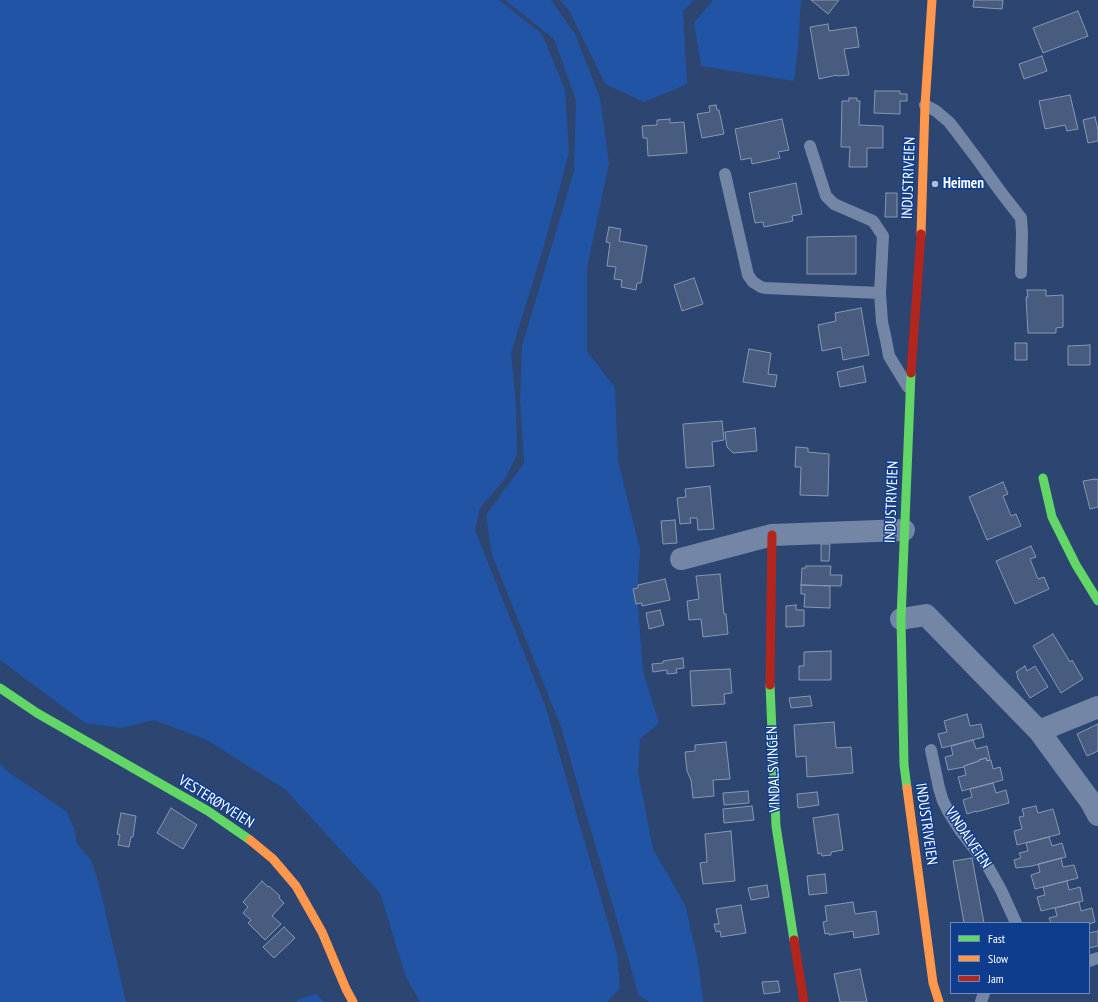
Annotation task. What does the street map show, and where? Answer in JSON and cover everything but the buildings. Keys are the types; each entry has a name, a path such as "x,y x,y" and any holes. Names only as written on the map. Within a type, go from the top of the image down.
{"street":[{"name":"INDUSTRIVEIEN","path":"932,0 920,253 910,390 901,619 904,765 933,983 939,1002"},
{"path":"1043,478 1052,518 1076,565 1098,601"},
{"path":"680,559 772,534 904,530"},
{"name":"VINDALSVINGEN","path":"772,534 770,678 776,826 804,1002"},
{"path":"901,619 926,615 1039,731 1091,802 1098,815"},
{"name":"VESTERØYVEIEN","path":"0,688 37,713 208,811 244,835 273,859 296,886 318,925 352,1002"},
{"path":"1039,731 1098,707"}],"lane":[{"path":"926,105 936,111 953,127 1021,218 1022,273"},
{"path":"810,146 826,196 834,204 873,221 883,236 880,293 882,322 888,356 910,390"},
{"path":"725,174 748,275 753,282 765,288 880,293"},
{"name":"VINDALVEIEN","path":"930,750 943,801 960,830 987,865 1001,890 1016,922"}],"shaded area":[{"path":"0,0 499,0 542,34 565,90 569,153 543,249 511,353 516,403 517,455 505,479 480,508 475,530 546,708 617,954 620,988 607,1002 420,1002 406,977 380,893 286,790 207,740 154,720 121,728 85,723 0,660"},
{"path":"505,0 551,0 575,34 600,98 609,163 587,268 587,351 615,388 618,461 640,550 637,595 643,672 659,723 640,739 638,772 653,849 685,905 698,961 703,1002 650,1002 639,996 561,727 492,555 486,515 524,463 520,400 522,346 574,171 576,100 554,39"},
{"path":"560,0 694,0 683,11 687,84 644,102 605,84 569,10"},
{"path":"713,0 801,0 794,81 701,66 694,23"},
{"path":"0,764 7,771 67,812 74,829 77,844 91,860 98,880 126,1002 0,1002"},
{"path":"316,994 324,1002 297,1002 297,1000"}],"traffic: fast":[{"path":"907,788 904,765 901,619 911,373"},
{"path":"1043,478 1052,517 1076,565 1098,601"},
{"path":"770,685 776,826 794,940"},
{"path":"0,688 37,713 208,811 250,840"}],"traffic: slow":[{"path":"921,234 925,105 932,0"},
{"path":"907,788 933,983 939,1002"},
{"path":"250,840 273,859 296,886 322,932 353,1002"}],"traffic: jam":[{"path":"911,373 921,234"},
{"path":"770,685 772,535"},
{"path":"794,940 804,1002"}],"place":[{"name":"Heimen","path":"935,184"}]}
